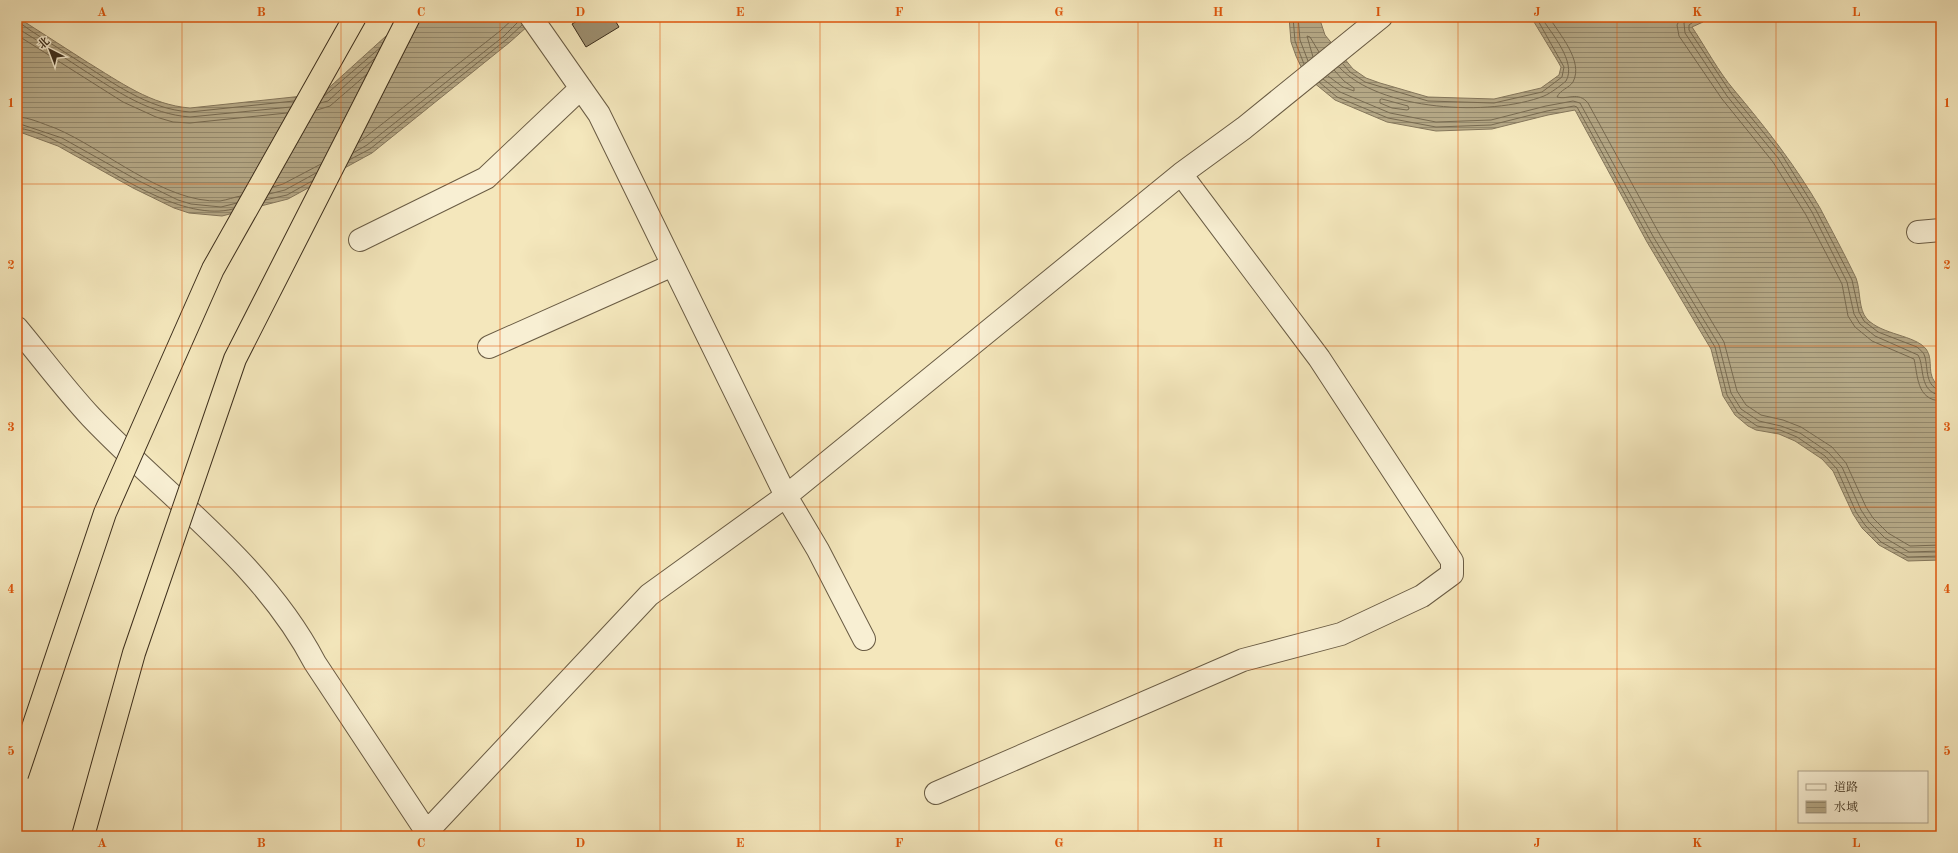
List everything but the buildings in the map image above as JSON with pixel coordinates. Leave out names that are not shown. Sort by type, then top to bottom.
[{"type":"main road","points":[[17,775],[105,513],[213,269],[355,17]]},
{"type":"main road","points":[[83,836],[134,653],[235,359],[409,17]]},
{"type":"street","points":[[531,17],[599,114],[786,496],[818,550],[864,639]]},
{"type":"street","points":[[17,328],[91,417],[205,527],[261,584],[301,635],[315,663],[425,834],[649,594],[786,496],[1181,174],[1244,128],[1378,20]]},
{"type":"street","points":[[360,240],[486,178],[575,80]]},
{"type":"street","points":[[936,793],[1243,660],[1341,634],[1422,596],[1452,574],[1452,561],[1319,358],[1181,174]]},
{"type":"street","points":[[1918,232],[1941,230]]},
{"type":"street","points":[[489,347],[673,265]]},
{"type":"water","points":[[17,17],[124,85],[162,102],[190,108],[322,94],[407,17],[538,17],[510,42],[372,153],[288,199],[222,216],[189,213],[174,208],[133,188],[58,146],[17,131]]},
{"type":"water","points":[[1289,17],[1319,17],[1325,35],[1353,69],[1366,78],[1428,97],[1494,99],[1541,88],[1559,75],[1561,67],[1531,17],[1700,17],[1703,22],[1692,27],[1712,59],[1728,83],[1780,147],[1820,208],[1856,278],[1864,315],[1873,324],[1921,344],[1929,354],[1931,374],[1936,383],[1941,387],[1941,560],[1908,561],[1879,545],[1862,528],[1853,514],[1833,471],[1822,459],[1795,441],[1779,434],[1756,430],[1748,426],[1735,415],[1723,396],[1711,349],[1647,242],[1575,110],[1492,129],[1436,131],[1387,122],[1335,100],[1313,82],[1303,71],[1296,56],[1291,42]]}]
